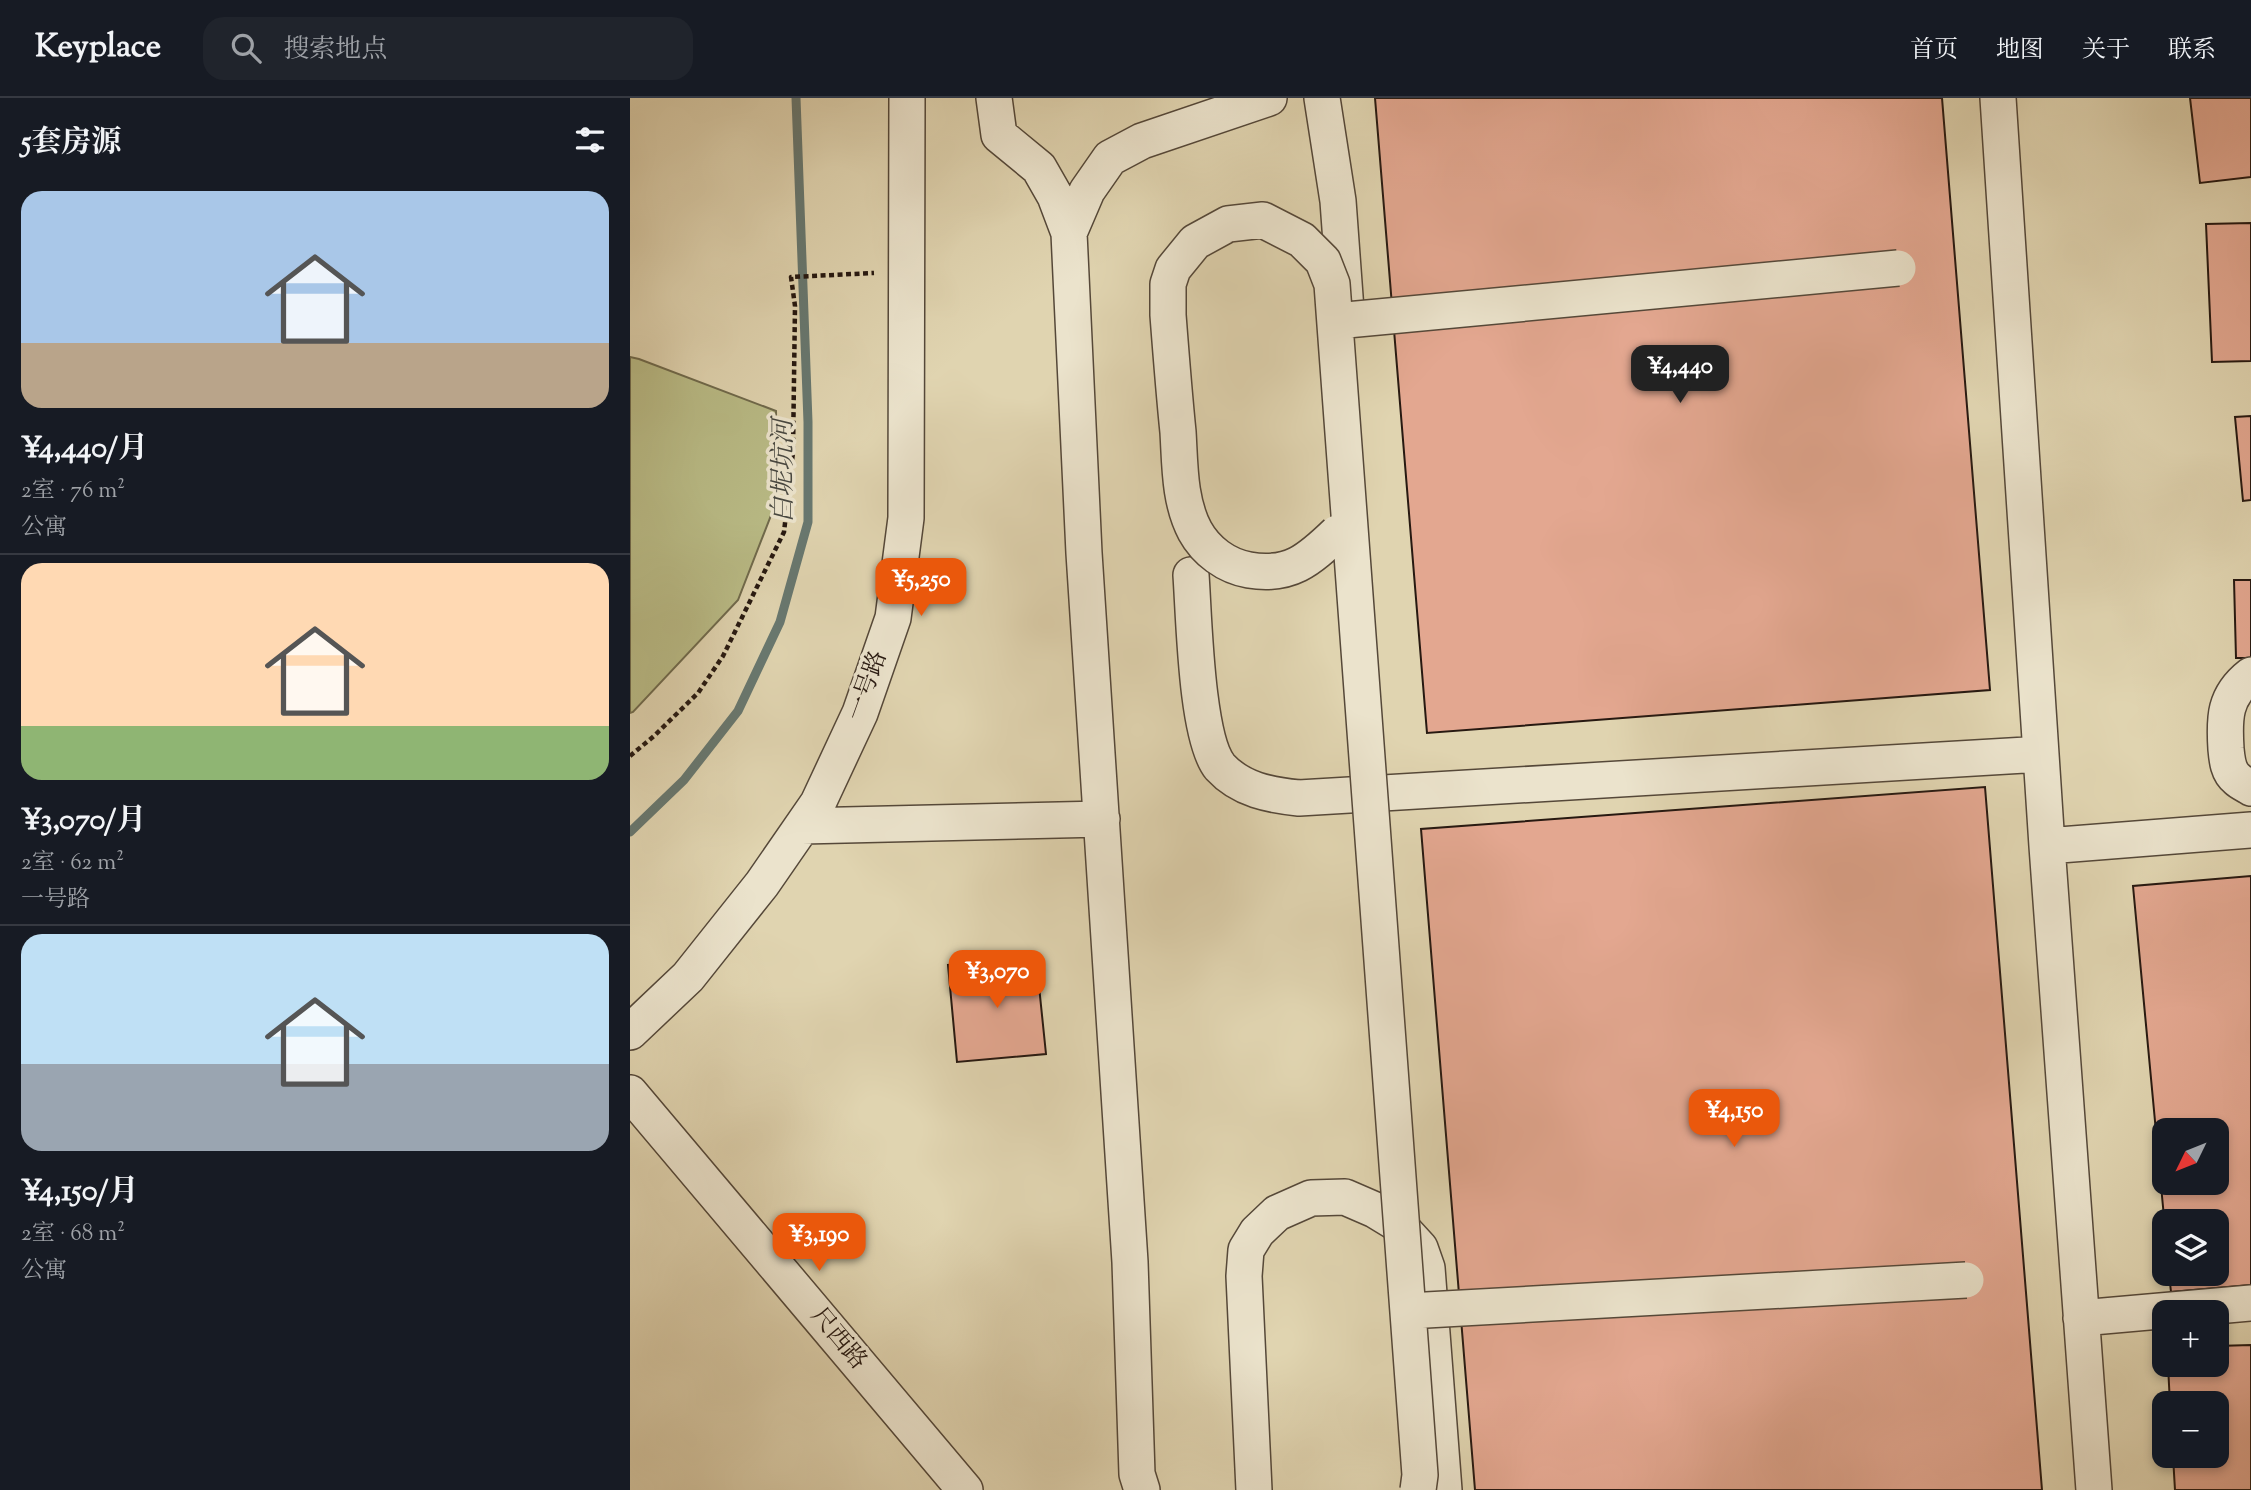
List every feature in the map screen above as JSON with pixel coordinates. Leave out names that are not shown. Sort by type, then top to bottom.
[{"type":"street","name":"一号路","points":[[630,1032],[688,977],[762,884],[817,803],[860,713],[893,618],[905,519],[907,98]]},
{"type":"street","points":[[994,98],[999,135],[1039,168],[1055,196],[1069,233],[1084,553],[1130,1262],[1137,1475],[1142,1490]]},
{"type":"street","points":[[1069,233],[1087,191],[1110,158],[1142,141],[1269,98]]},
{"type":"street","points":[[1322,98],[1338,201],[1359,494],[1355,513],[1337,533],[1303,563],[1269,573],[1236,568],[1206,546],[1195,530],[1184,499],[1168,315],[1168,284],[1173,269],[1195,242],[1228,224],[1263,220],[1302,240],[1323,261],[1332,284],[1336,321],[1350,544],[1420,1475],[1418,1490]]},
{"type":"street","points":[[1998,98],[2047,846],[2094,1490]]},
{"type":"street","points":[[1336,321],[1898,268]]},
{"type":"street","points":[[1191,575],[1204,726],[1219,765],[1241,784],[1272,795],[1313,797],[2041,754]]},
{"type":"street","points":[[2251,675],[2237,687],[2229,702],[2224,721],[2227,765],[2235,778],[2251,788]]},
{"type":"street","points":[[802,826],[1101,819]]},
{"type":"street","points":[[2047,846],[2251,830]]},
{"type":"street","name":"尺西路","points":[[630,1093],[965,1490]]},
{"type":"street","points":[[1254,1490],[1244,1276],[1246,1250],[1257,1232],[1278,1213],[1311,1198],[1345,1197],[1398,1224],[1420,1248],[1427,1268],[1444,1490]]},
{"type":"street","points":[[1408,1311],[1966,1280]]},
{"type":"street","points":[[2081,1318],[2251,1303]]},
{"type":"path","points":[[630,756],[698,693],[723,656],[784,532],[793,453],[796,306],[791,278],[906,270]]},
{"type":"green space","points":[[630,357],[776,411],[777,500],[738,600],[630,713]]},
{"type":"building","points":[[1375,98],[1942,98],[1990,690],[1427,733]]},
{"type":"building","points":[[2190,98],[2251,98],[2251,177],[2200,183]]},
{"type":"building","points":[[2251,223],[2251,361],[2212,362],[2206,224]]},
{"type":"building","points":[[2251,416],[2251,500],[2243,501],[2235,417]]},
{"type":"building","points":[[2234,580],[2251,580],[2251,658],[2236,658]]},
{"type":"building","points":[[1985,787],[2042,1490],[1475,1490],[1421,829]]},
{"type":"building","points":[[2251,876],[2251,1285],[2171,1292],[2170,1286],[2229,1286],[2229,1209],[2163,1209],[2162,1195],[2230,1195],[2230,1118],[2155,1118],[2133,886]]},
{"type":"building","points":[[1036,957],[1046,1054],[957,1062],[948,965]]},
{"type":"building","points":[[2251,1345],[2251,1490],[2175,1490],[2174,1468],[2229,1468],[2229,1391],[2169,1391],[2169,1377],[2229,1377],[2229,1346]]},
{"type":"waterway","name":"白坭坑河","points":[[630,832],[684,780],[738,711],[780,622],[808,522],[808,422],[796,98]]}]
